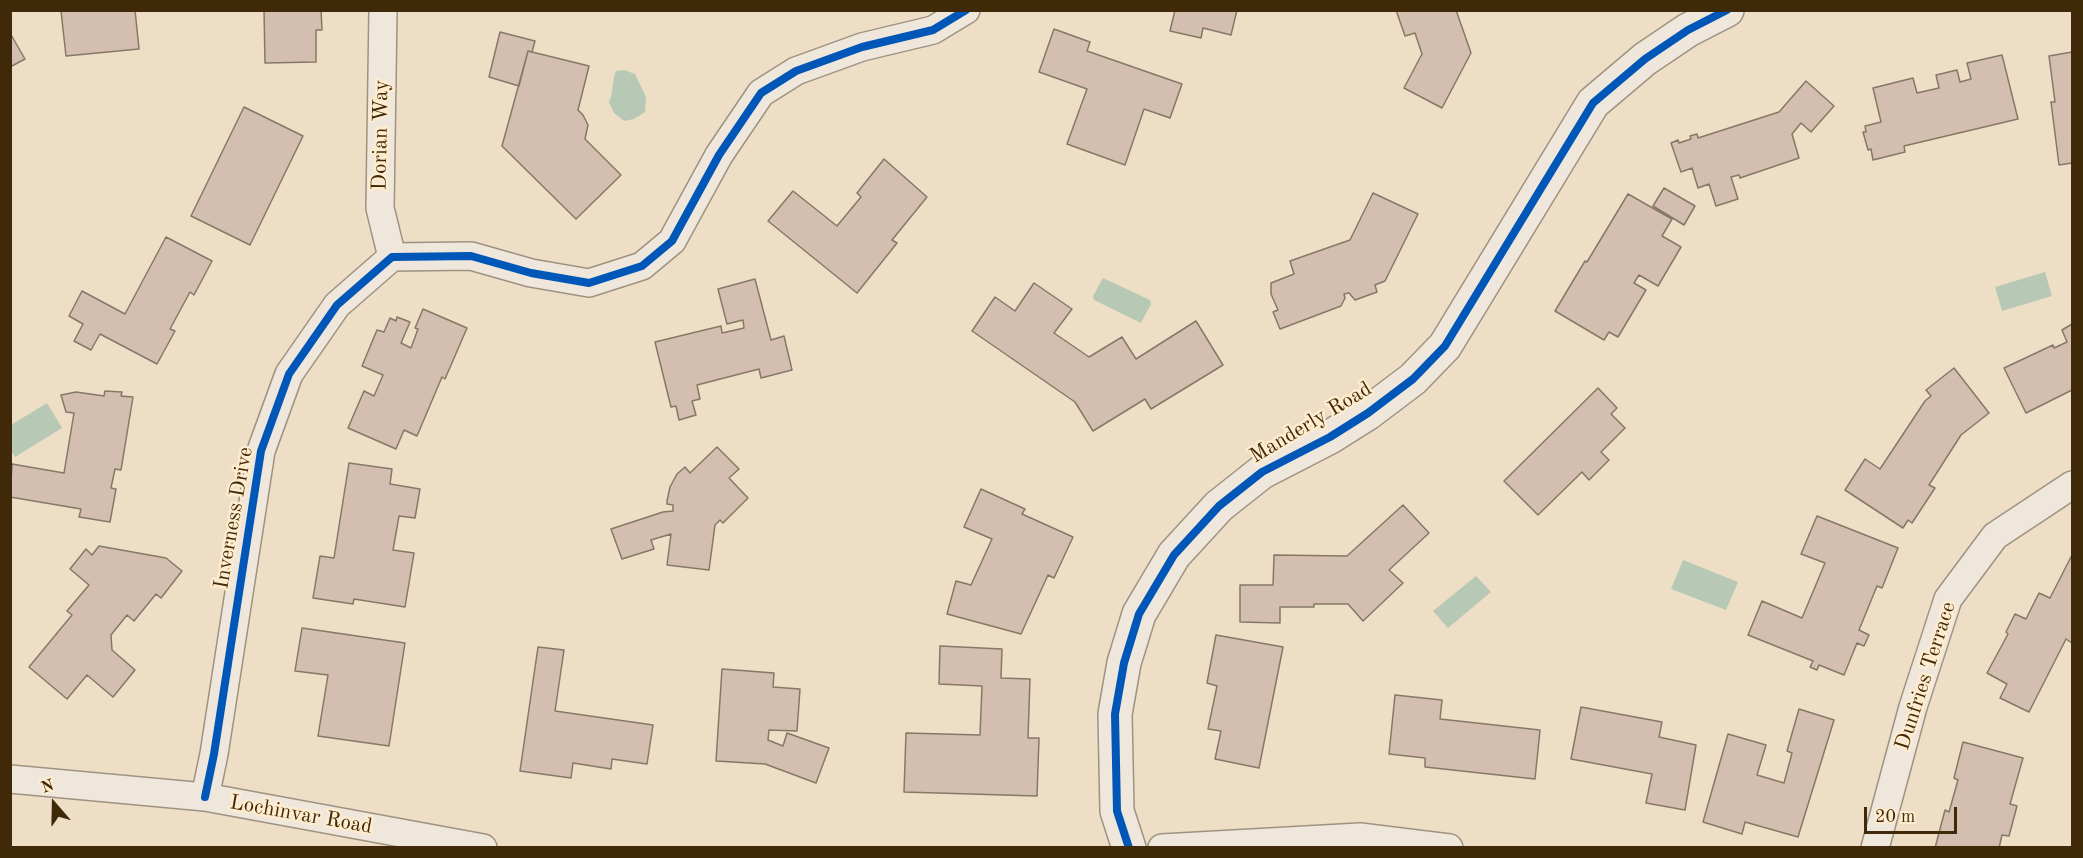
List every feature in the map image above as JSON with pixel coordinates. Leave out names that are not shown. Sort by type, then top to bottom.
[{"type":"street","name":"Dorian Way","points":[[383,10],[380,208],[393,257]]},
{"type":"street","points":[[393,257],[471,256],[531,273],[589,283],[642,266],[672,242],[719,155],[761,93],[796,71],[862,47],[933,30],[966,10]]},
{"type":"street","name":"Manderly Road","points":[[1129,848],[1117,812],[1115,714],[1124,663],[1139,614],[1174,555],[1218,506],[1262,472],[1330,437],[1368,413],[1413,379],[1444,346],[1593,103],[1645,59],[1688,30],[1727,10]]},
{"type":"street","name":"Inverness Drive","points":[[205,797],[214,754],[261,452],[289,374],[337,305],[393,257]]},
{"type":"street","name":"Dunfries Terrace","points":[[1875,848],[1913,707],[1948,599],[1995,536],[2073,485]]},
{"type":"street","name":"Lochinvar Road","points":[[10,779],[205,797],[483,848]]},
{"type":"street","points":[[1162,848],[1360,837],[1449,848]]},
{"type":"shaded area","points":[[624,70],[635,74],[646,97],[645,112],[634,119],[624,121],[614,113],[609,102],[616,71]]},
{"type":"shaded area","points":[[2045,272],[2052,296],[2002,311],[1995,287]]},
{"type":"shaded area","points":[[1103,278],[1150,300],[1151,304],[1141,323],[1094,300],[1093,296]]},
{"type":"shaded area","points":[[47,403],[62,428],[15,457],[11,450],[11,425]]},
{"type":"shaded area","points":[[1683,560],[1738,582],[1726,610],[1671,589]]},
{"type":"shaded area","points":[[1476,576],[1491,592],[1448,628],[1433,611]]},
{"type":"building","points":[[135,10],[139,49],[66,56],[61,11]]},
{"type":"building","points":[[264,10],[321,10],[322,30],[316,30],[316,62],[265,63]]},
{"type":"building","points":[[1175,10],[1237,10],[1231,35],[1203,28],[1201,38],[1170,31]]},
{"type":"building","points":[[1396,10],[1456,10],[1471,53],[1442,108],[1404,88],[1422,54],[1415,33],[1405,36]]},
{"type":"building","points":[[1054,29],[1090,42],[1087,51],[1182,84],[1170,118],[1144,109],[1125,165],[1067,144],[1087,89],[1039,72]]},
{"type":"building","points":[[500,32],[535,41],[532,52],[528,51],[519,86],[489,77]]},
{"type":"building","points":[[10,33],[25,59],[10,67]]},
{"type":"building","points":[[528,51],[589,66],[578,110],[588,125],[585,139],[621,175],[576,219],[502,146]]},
{"type":"building","points":[[2072,52],[2072,163],[2059,165],[2051,102],[2055,102],[2049,56]]},
{"type":"building","points":[[2002,55],[2018,119],[1904,146],[1905,152],[1873,160],[1871,149],[1868,150],[1863,132],[1866,132],[1865,126],[1881,122],[1873,88],[1913,78],[1917,93],[1939,88],[1936,75],[1957,70],[1960,82],[1971,79],[1967,63]]},
{"type":"building","points":[[1806,81],[1834,106],[1811,132],[1801,123],[1792,134],[1799,158],[1740,178],[1739,175],[1731,177],[1738,199],[1716,206],[1709,184],[1698,188],[1692,168],[1681,172],[1671,143],[1691,139],[1690,136],[1697,134],[1698,138],[1779,112]]},
{"type":"building","points":[[244,107],[303,136],[250,245],[191,216]]},
{"type":"building","points":[[884,159],[927,197],[892,240],[897,243],[857,293],[768,221],[793,191],[837,226],[861,197],[857,193]]},
{"type":"building","points":[[1664,188],[1695,206],[1684,225],[1653,206]]},
{"type":"building","points":[[1373,193],[1418,214],[1385,281],[1375,285],[1377,292],[1355,300],[1349,293],[1344,294],[1345,298],[1341,306],[1280,329],[1273,312],[1278,310],[1271,294],[1271,283],[1294,274],[1290,261],[1350,240]]},
{"type":"building","points":[[1628,194],[1672,219],[1662,236],[1681,247],[1658,286],[1639,275],[1634,283],[1646,290],[1618,337],[1609,332],[1604,340],[1555,311]]},
{"type":"building","points":[[166,237],[212,261],[194,295],[190,292],[170,329],[175,331],[157,364],[100,334],[91,350],[74,341],[83,324],[69,316],[82,291],[125,314]]},
{"type":"building","points":[[755,279],[771,340],[784,336],[792,370],[761,378],[759,369],[697,385],[700,399],[692,401],[696,415],[679,420],[676,406],[671,407],[655,342],[721,326],[722,333],[744,328],[743,320],[727,324],[718,289]]},
{"type":"building","points":[[1034,283],[1072,309],[1054,333],[1089,357],[1122,337],[1136,359],[1196,321],[1223,365],[1151,409],[1145,399],[1093,431],[1075,402],[972,331],[995,297],[1015,311]]},
{"type":"building","points":[[423,309],[467,328],[445,379],[442,377],[417,436],[404,430],[396,449],[348,428],[364,391],[374,396],[383,375],[362,366],[377,330],[384,332],[390,318],[396,321],[397,317],[410,322],[401,343],[411,348],[418,329],[415,328]]},
{"type":"building","points":[[2072,324],[2072,390],[2026,413],[2004,368],[2053,345],[2054,348],[2067,342],[2062,330]]},
{"type":"building","points":[[1954,368],[1989,413],[1961,435],[1929,485],[1935,488],[1912,523],[1908,520],[1903,528],[1845,490],[1865,459],[1880,469],[1925,401],[1931,396],[1926,390]]},
{"type":"building","points":[[1598,388],[1617,408],[1611,414],[1625,428],[1601,452],[1609,460],[1589,480],[1582,472],[1538,515],[1504,481]]},
{"type":"building","points":[[105,391],[122,392],[121,396],[133,397],[121,470],[115,469],[111,488],[116,489],[110,522],[79,517],[81,509],[10,497],[12,464],[64,473],[74,413],[66,412],[61,395],[76,392],[104,396]]},
{"type":"building","points":[[717,447],[739,469],[729,478],[748,498],[723,523],[720,520],[715,525],[709,570],[667,565],[671,534],[651,540],[654,549],[622,559],[611,529],[663,512],[673,511],[673,505],[667,504],[667,501],[670,487],[677,474],[685,467],[690,473]]},
{"type":"building","points":[[349,463],[392,469],[390,484],[420,489],[415,518],[399,516],[393,550],[414,553],[405,607],[354,599],[353,604],[313,598],[320,556],[334,558]]},
{"type":"building","points":[[981,489],[1025,509],[1022,514],[1073,537],[1054,578],[1048,575],[1021,634],[947,614],[956,581],[971,585],[992,539],[964,527]]},
{"type":"building","points":[[1403,505],[1429,533],[1389,570],[1403,583],[1363,621],[1348,604],[1314,604],[1314,607],[1280,607],[1280,623],[1240,622],[1240,585],[1273,585],[1274,555],[1347,556]]},
{"type":"building","points":[[1817,516],[1898,548],[1882,588],[1877,586],[1859,630],[1869,635],[1864,646],[1857,643],[1844,675],[1819,665],[1817,670],[1810,667],[1813,661],[1748,635],[1762,601],[1802,618],[1825,563],[1801,554]]},
{"type":"building","points":[[99,546],[166,558],[182,571],[161,598],[156,594],[134,621],[127,615],[111,635],[112,650],[135,670],[113,697],[87,675],[67,699],[29,667],[72,615],[67,611],[89,585],[70,569],[86,549],[92,555]]},
{"type":"building","points":[[2072,555],[2072,643],[2066,639],[2029,712],[2000,698],[2007,684],[1987,673],[2008,634],[2006,632],[2015,614],[2026,619],[2039,593],[2050,598]]},
{"type":"building","points":[[302,628],[405,643],[389,746],[318,736],[328,675],[295,671]]},
{"type":"building","points":[[1216,635],[1283,647],[1259,768],[1215,759],[1221,731],[1208,729],[1217,686],[1207,683]]},
{"type":"building","points":[[940,646],[1002,649],[1001,678],[1030,679],[1028,738],[1039,738],[1037,796],[904,792],[906,733],[980,735],[982,686],[939,684]]},
{"type":"building","points":[[538,647],[564,650],[555,711],[653,725],[647,764],[612,759],[611,769],[573,763],[571,778],[520,771]]},
{"type":"building","points":[[722,669],[774,673],[773,687],[800,689],[797,731],[769,730],[768,740],[783,746],[787,733],[829,748],[816,783],[765,764],[716,761]]},
{"type":"building","points":[[1395,695],[1442,700],[1440,719],[1540,730],[1535,779],[1425,767],[1425,758],[1389,754]]},
{"type":"building","points":[[1581,707],[1662,722],[1659,737],[1696,745],[1685,810],[1646,803],[1652,774],[1571,759]]},
{"type":"building","points":[[1799,709],[1834,720],[1798,837],[1745,822],[1742,834],[1703,822],[1728,734],[1766,745],[1757,775],[1784,783],[1792,753],[1787,751]]},
{"type":"building","points":[[1963,742],[2023,758],[2010,804],[2017,806],[2009,836],[2002,835],[1999,848],[1935,848],[1945,810],[1949,812],[1958,780],[1954,778]]},
{"type":"cycle path","points":[[205,797],[214,754],[261,451],[289,374],[337,305],[392,257],[471,256],[531,273],[589,283],[642,266],[672,241],[719,155],[761,93],[796,71],[862,47],[933,30],[966,10]]},
{"type":"cycle path","points":[[1129,848],[1117,811],[1115,714],[1124,663],[1139,614],[1174,555],[1219,506],[1262,472],[1330,437],[1368,413],[1413,379],[1445,346],[1593,103],[1645,59],[1688,30],[1727,10]]}]
